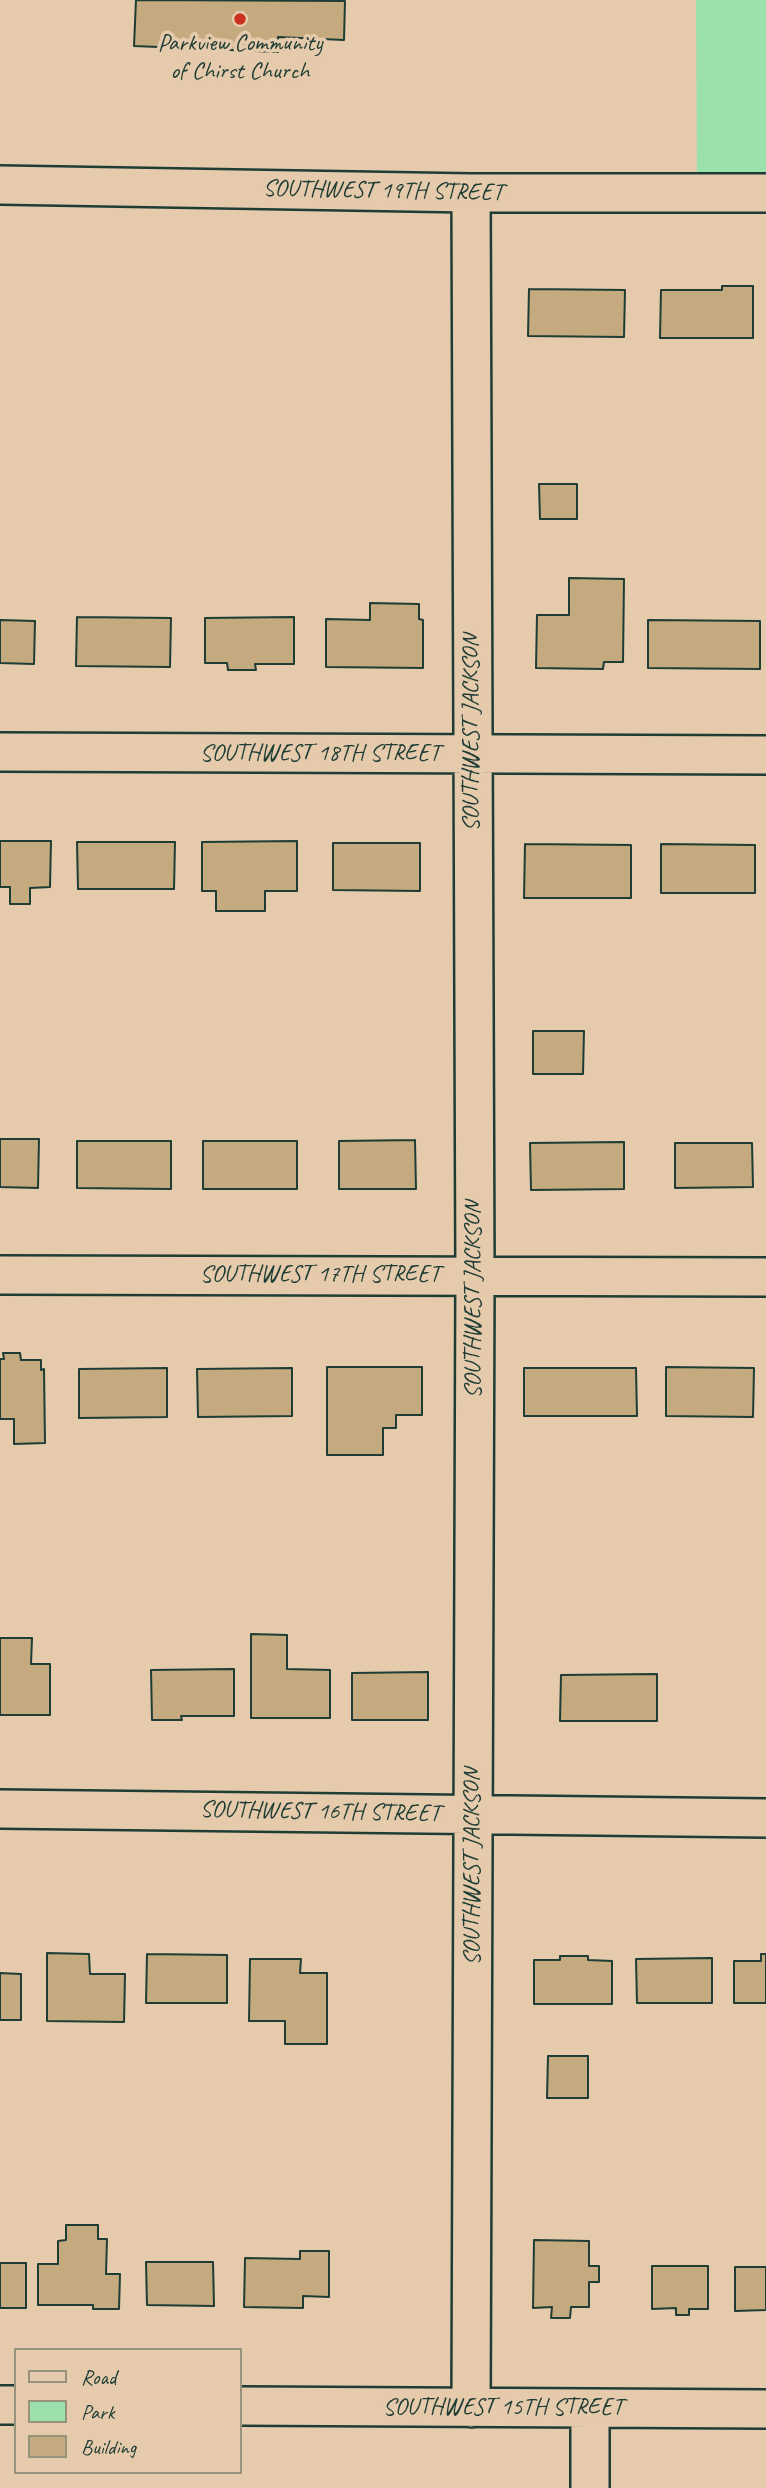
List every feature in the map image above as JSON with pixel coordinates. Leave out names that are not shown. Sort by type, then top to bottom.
[{"type":"street","name":"SOUTHWEST 19TH STREET","points":[[0,185],[471,193],[766,193]]},
{"type":"street","name":"SOUTHWEST JACKSON","points":[[471,193],[475,1275],[471,2407]]},
{"type":"street","name":"SOUTHWEST 18TH STREET","points":[[0,752],[766,755]]},
{"type":"street","name":"SOUTHWEST 17TH STREET","points":[[0,1275],[766,1278]]},
{"type":"street","name":"SOUTHWEST 16TH STREET","points":[[0,1809],[766,1818]]},
{"type":"street","name":"SOUTHWEST 15TH STREET","points":[[242,2406],[766,2409]]},
{"type":"street","points":[[590,2409],[590,2488]]},
{"type":"green space","points":[[696,0],[766,0],[766,193],[697,193]]},
{"type":"building","name":"Parkview Community of Chirst Church","points":[[136,0],[345,1],[344,40],[278,37],[278,52],[134,46]]},
{"type":"building","points":[[722,286],[753,286],[753,338],[660,338],[661,290],[722,290]]},
{"type":"building","points":[[529,289],[625,290],[624,337],[528,336]]},
{"type":"building","points":[[539,484],[577,484],[577,519],[540,519]]},
{"type":"building","points":[[569,578],[624,579],[623,662],[604,662],[603,669],[536,668],[537,615],[569,615]]},
{"type":"building","points":[[370,603],[419,604],[419,619],[423,620],[423,668],[326,667],[326,619],[370,620]]},
{"type":"building","points":[[77,617],[171,618],[170,667],[76,666]]},
{"type":"building","points":[[294,617],[294,664],[255,664],[256,670],[228,670],[227,663],[205,663],[205,618]]},
{"type":"building","points":[[0,620],[35,621],[34,664],[0,663]]},
{"type":"building","points":[[648,620],[760,621],[760,669],[648,668]]},
{"type":"building","points":[[0,841],[51,841],[50,887],[30,888],[30,904],[10,904],[10,887],[0,887]]},
{"type":"building","points":[[297,841],[297,891],[265,891],[265,911],[216,911],[216,891],[202,891],[202,842]]},
{"type":"building","points":[[77,842],[175,842],[174,889],[78,889]]},
{"type":"building","points":[[333,843],[420,843],[420,891],[333,890]]},
{"type":"building","points":[[525,844],[631,845],[631,898],[524,898]]},
{"type":"building","points":[[661,844],[755,845],[755,893],[661,893]]},
{"type":"building","points":[[533,1031],[584,1031],[583,1074],[533,1074]]},
{"type":"building","points":[[0,1139],[39,1139],[38,1188],[0,1187]]},
{"type":"building","points":[[415,1140],[416,1189],[339,1189],[339,1141]]},
{"type":"building","points":[[77,1141],[171,1141],[171,1189],[77,1188]]},
{"type":"building","points":[[203,1141],[297,1141],[297,1189],[203,1189]]},
{"type":"building","points":[[624,1142],[624,1189],[531,1190],[530,1143]]},
{"type":"building","points":[[675,1143],[752,1143],[753,1187],[675,1188]]},
{"type":"building","points":[[3,1353],[20,1353],[21,1360],[41,1360],[41,1370],[44,1369],[45,1443],[14,1444],[14,1419],[0,1419],[0,1359],[4,1359]]},
{"type":"building","points":[[327,1367],[422,1367],[422,1415],[396,1415],[396,1428],[383,1428],[383,1455],[327,1455]]},
{"type":"building","points":[[666,1367],[754,1368],[753,1417],[666,1416]]},
{"type":"building","points":[[167,1368],[167,1417],[79,1418],[79,1369]]},
{"type":"building","points":[[292,1368],[292,1416],[198,1417],[197,1369]]},
{"type":"building","points":[[524,1368],[636,1368],[637,1416],[524,1416]]},
{"type":"building","points":[[251,1634],[287,1635],[287,1669],[330,1670],[330,1718],[251,1718]]},
{"type":"building","points":[[0,1638],[32,1638],[31,1664],[50,1664],[50,1715],[0,1715]]},
{"type":"building","points":[[234,1669],[234,1716],[181,1716],[182,1720],[152,1720],[151,1670]]},
{"type":"building","points":[[428,1672],[428,1720],[352,1720],[352,1673]]},
{"type":"building","points":[[657,1674],[657,1721],[560,1721],[561,1675]]},
{"type":"building","points":[[47,1953],[89,1954],[90,1974],[125,1974],[124,2022],[47,2021]]},
{"type":"building","points":[[147,1954],[227,1955],[227,2003],[146,2003]]},
{"type":"building","points":[[761,1954],[766,1954],[766,2003],[734,2003],[734,1961],[761,1961]]},
{"type":"building","points":[[560,1956],[588,1956],[588,1960],[612,1961],[612,2004],[534,2004],[534,1960],[560,1960]]},
{"type":"building","points":[[712,1958],[712,2003],[637,2003],[636,1959]]},
{"type":"building","points":[[250,1959],[301,1959],[300,1973],[327,1973],[327,2044],[285,2044],[285,2021],[249,2021]]},
{"type":"building","points":[[0,1973],[21,1974],[21,2020],[0,2020]]},
{"type":"building","points":[[548,2056],[588,2056],[588,2098],[547,2098]]},
{"type":"building","points":[[66,2225],[98,2225],[98,2239],[107,2239],[106,2274],[120,2274],[119,2309],[93,2309],[93,2305],[38,2305],[38,2264],[58,2264],[58,2241],[66,2240]]},
{"type":"building","points":[[534,2240],[589,2241],[589,2266],[599,2266],[599,2282],[589,2282],[589,2307],[571,2307],[570,2318],[551,2318],[552,2307],[533,2308]]},
{"type":"building","points":[[300,2251],[329,2251],[329,2297],[303,2296],[303,2308],[244,2307],[245,2258],[300,2259]]},
{"type":"building","points":[[146,2262],[213,2262],[214,2306],[147,2305]]},
{"type":"building","points":[[0,2263],[26,2263],[26,2308],[0,2308]]},
{"type":"building","points":[[652,2266],[708,2266],[708,2309],[689,2309],[689,2315],[676,2315],[676,2308],[652,2309]]},
{"type":"building","points":[[735,2267],[766,2267],[766,2310],[735,2311]]},
{"type":"place","name":"Parkview Community of Chirst Church","points":[[240,19]]}]
